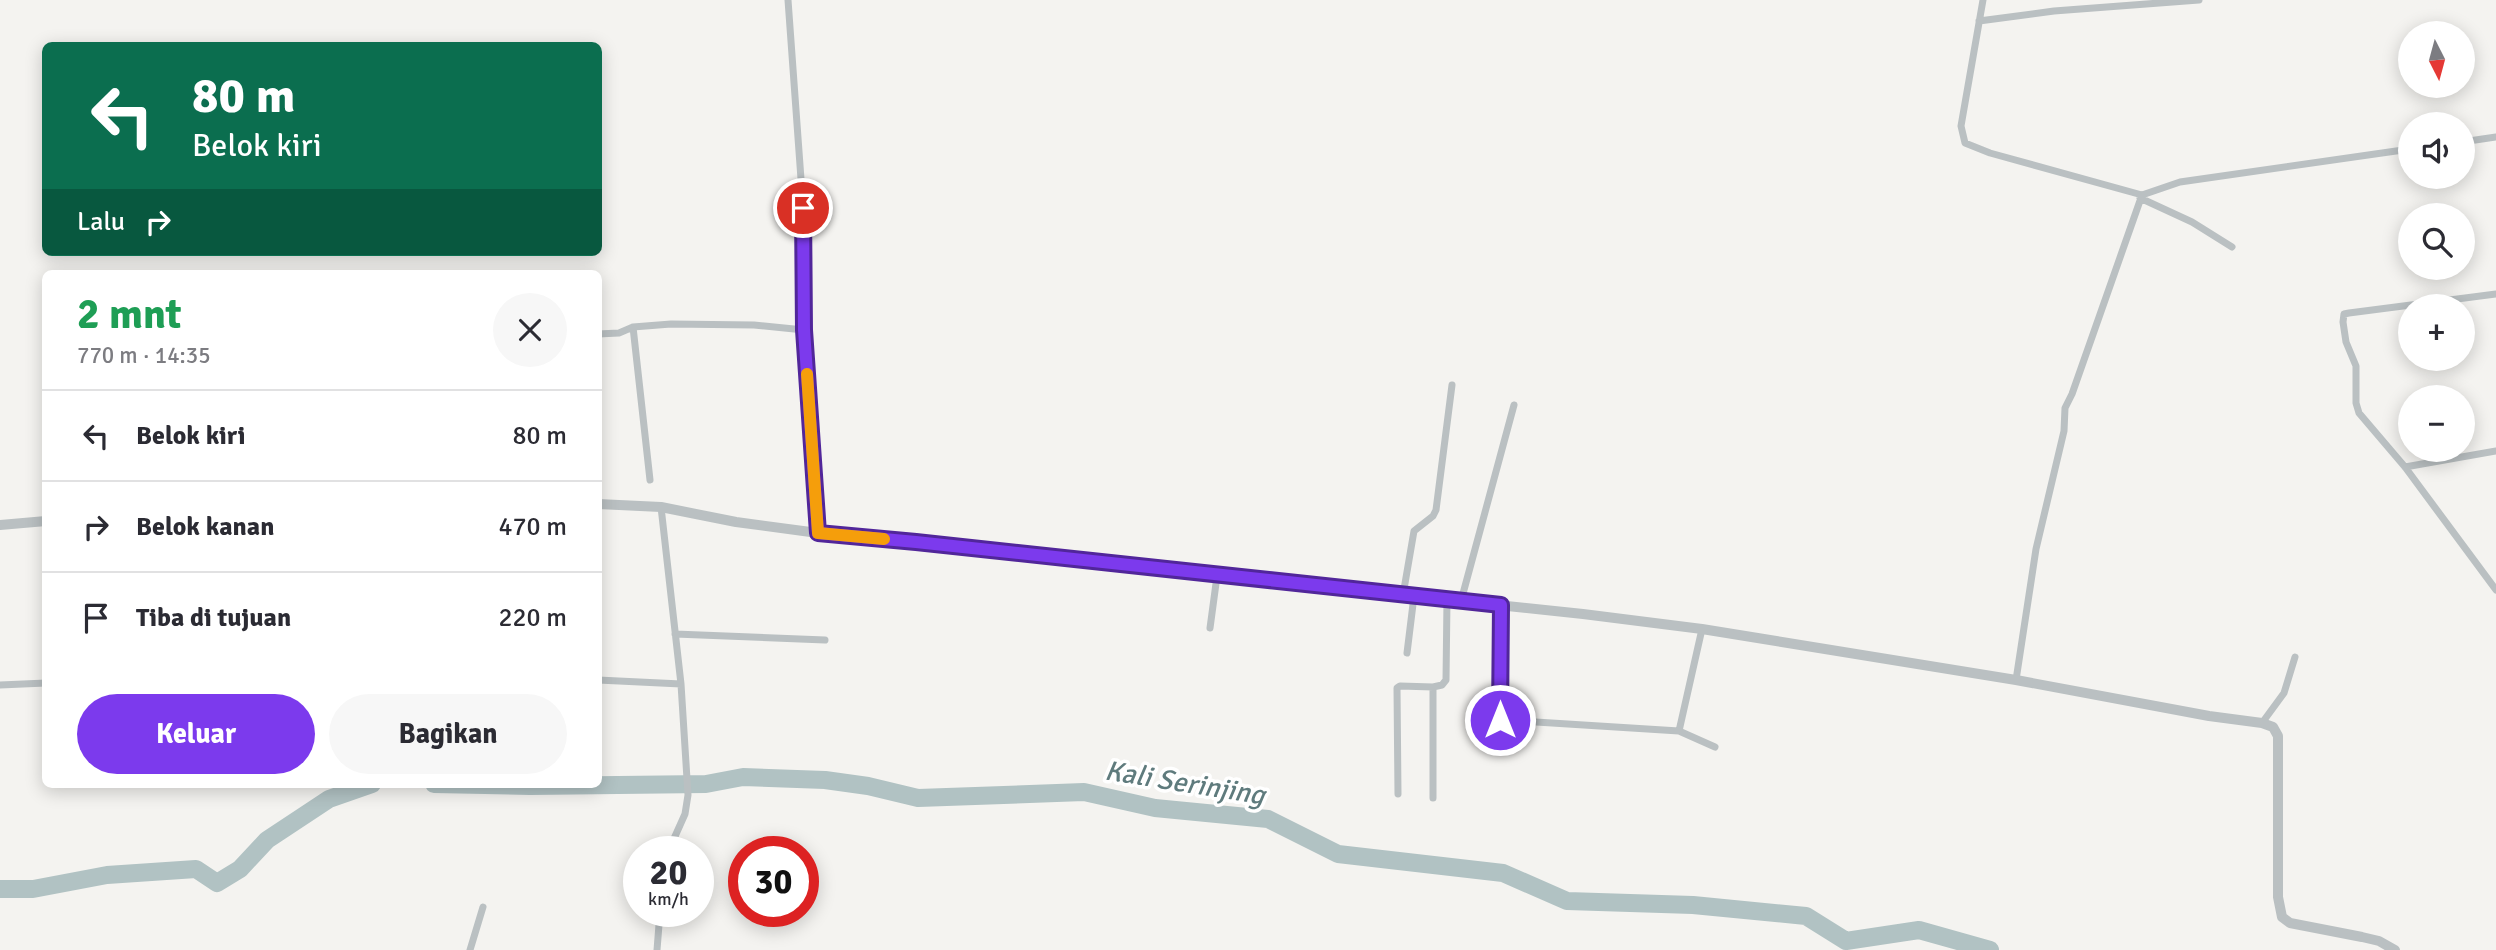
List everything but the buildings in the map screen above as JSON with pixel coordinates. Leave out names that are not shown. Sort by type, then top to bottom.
[{"type":"street","points":[[788,0],[805,234],[804,330],[818,533]]},
{"type":"street","points":[[1983,0],[1961,126],[1965,143],[1990,153],[2141,196],[2192,222],[2232,247]]},
{"type":"street","points":[[1979,21],[2054,11],[2199,0]]},
{"type":"street","points":[[2475,140],[2496,137]]},
{"type":"street","points":[[2141,196],[2180,182],[2398,151]]},
{"type":"street","points":[[2016,680],[2036,549],[2064,431],[2065,408],[2105,303],[2141,196]]},
{"type":"street","points":[[2496,294],[2344,315],[2346,342],[2356,366],[2356,402],[2359,413],[2405,467],[2496,590]]},
{"type":"street","points":[[602,334],[619,333],[633,327],[671,324],[804,330]]},
{"type":"street","points":[[633,327],[650,481]]},
{"type":"street","points":[[1407,653],[1408,596],[1414,531],[1433,516],[1436,510],[1452,385]]},
{"type":"street","points":[[1461,601],[1514,405]]},
{"type":"street","points":[[2405,467],[2496,451]]},
{"type":"street","points":[[602,504],[661,507],[736,522],[818,533],[1501,605],[1702,629],[2262,723],[2273,727],[2278,736],[2278,897],[2282,917],[2290,923],[2379,942],[2395,950]]},
{"type":"street","points":[[661,507],[681,684],[688,779],[685,814],[675,836]]},
{"type":"street","points":[[0,525],[42,522]]},
{"type":"street","points":[[1210,628],[1217,576]]},
{"type":"street","points":[[1398,794],[1398,688],[1433,687],[1442,685],[1446,680],[1447,600]]},
{"type":"street","points":[[1500,720],[1501,605]]},
{"type":"street","points":[[1679,731],[1702,629]]},
{"type":"street","points":[[676,634],[825,640]]},
{"type":"street","points":[[2262,723],[2284,693],[2295,657]]},
{"type":"street","points":[[602,680],[681,684]]},
{"type":"street","points":[[0,685],[42,683]]},
{"type":"street","points":[[1433,687],[1433,798]]},
{"type":"street","points":[[1489,719],[1679,731],[1715,747]]},
{"type":"street","points":[[470,950],[483,908]]},
{"type":"street","points":[[657,950],[659,927]]},
{"type":"waterway","name":"Kali Serinjing","points":[[602,785],[706,784],[743,777],[825,780],[868,786],[918,798],[1084,792],[1155,808],[1268,819],[1338,854],[1503,873],[1567,901],[1693,905],[1806,916],[1846,941],[1919,930],[1990,950]]},
{"type":"waterway","name":"Kali Serinjing","points":[[0,889],[33,889],[107,875],[196,869],[217,883],[240,869],[267,840],[329,799],[361,788]]},
{"type":"slow traffic","points":[[807,374],[818,533],[884,539]]},
{"type":"route","points":[[803,208],[804,330],[818,533],[1501,605],[1500,720]]}]
